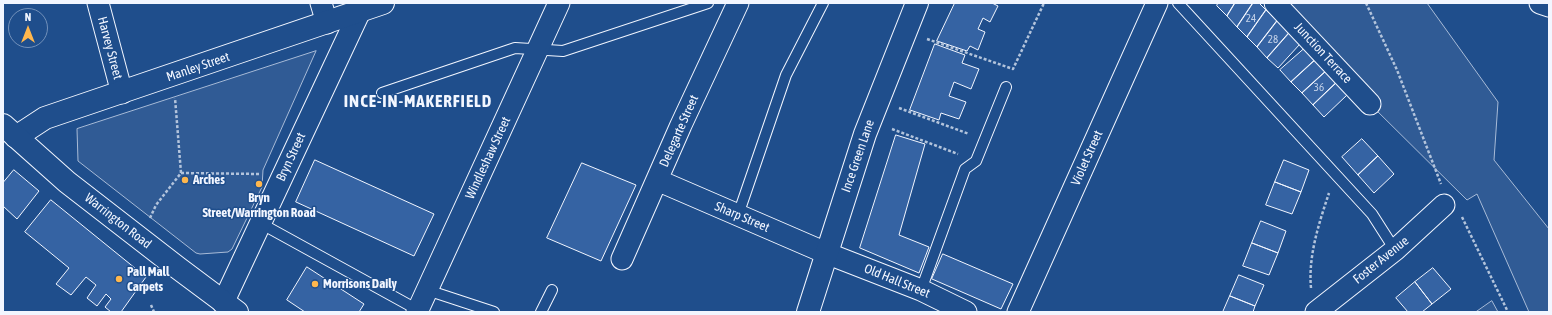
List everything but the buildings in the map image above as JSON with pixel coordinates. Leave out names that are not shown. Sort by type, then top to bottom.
[{"type":"street","name":"Harvey Street","points":[[98,3],[122,93]]},
{"type":"street","points":[[321,3],[327,23]]},
{"type":"street","name":"Manley Street","points":[[10,131],[174,76],[383,3]]},
{"type":"street","name":"Windleshaw Street","points":[[417,311],[559,3]]},
{"type":"street","name":"Delegarte Street","points":[[622,259],[738,3]]},
{"type":"street","name":"Ince Green Lane","points":[[808,312],[865,134],[917,3]]},
{"type":"street","name":"Violet Street","points":[[1018,312],[1157,3]]},
{"type":"street","name":"Junction Terrace","points":[[1275,3],[1370,104]]},
{"type":"street","name":"Bryn Street","points":[[230,307],[260,223],[360,11]]},
{"type":"street","name":"Warrington Road","points":[[10,131],[67,182],[230,307]]},
{"type":"street","name":"Sharp Street","points":[[657,180],[826,253]]},
{"type":"street","name":"Foster Avenue","points":[[1316,312],[1395,250],[1444,205]]},
{"type":"street","name":"Old Hall Street","points":[[826,253],[921,290],[966,312]]},
{"type":"lane","points":[[382,93],[515,48],[563,51],[708,3]]},
{"type":"lane","points":[[738,215],[786,75],[823,3]]},
{"type":"lane","points":[[1178,3],[1372,214],[1395,250]]},
{"type":"lane","points":[[921,290],[965,169],[976,161],[1006,87]]},
{"type":"lane","points":[[260,223],[417,311]]},
{"type":"lane","points":[[427,290],[494,312]]},
{"type":"lane","points":[[541,312],[552,290]]},
{"type":"path","points":[[933,41],[1013,69],[1044,3]]},
{"type":"path","points":[[1366,3],[1397,70],[1442,186],[1444,205],[1459,211],[1508,312]]},
{"type":"path","points":[[148,220],[156,205],[181,173],[174,76]]},
{"type":"path","points":[[907,110],[985,139]]},
{"type":"path","points":[[899,131],[955,152],[972,163]]},
{"type":"path","points":[[181,173],[283,174]]},
{"type":"path","points":[[1312,289],[1314,245],[1321,217],[1336,174]]},
{"type":"path","points":[[151,305],[154,312]]},
{"type":"shaded area","points":[[1275,3],[1427,3],[1498,102],[1494,160],[1549,229],[1549,312],[1529,312],[1477,194],[1467,200],[1370,104]]},
{"type":"shaded area","points":[[316,51],[263,170],[262,187],[232,249],[228,252],[196,253],[78,161],[77,129]]},
{"type":"shaded area","points":[[1492,301],[1498,312],[1476,312]]},
{"type":"place","name":"Arches","points":[[185,180]]},
{"type":"place","name":"Bryn Street/Warrington Road","points":[[259,184]]},
{"type":"place","name":"Pall Mall Carpets","points":[[119,279]]},
{"type":"place","name":"Morrisons Daily","points":[[315,284]]},
{"type":"district","name":"INCE-IN-MAKERFIELD","points":[[418,102]]}]
